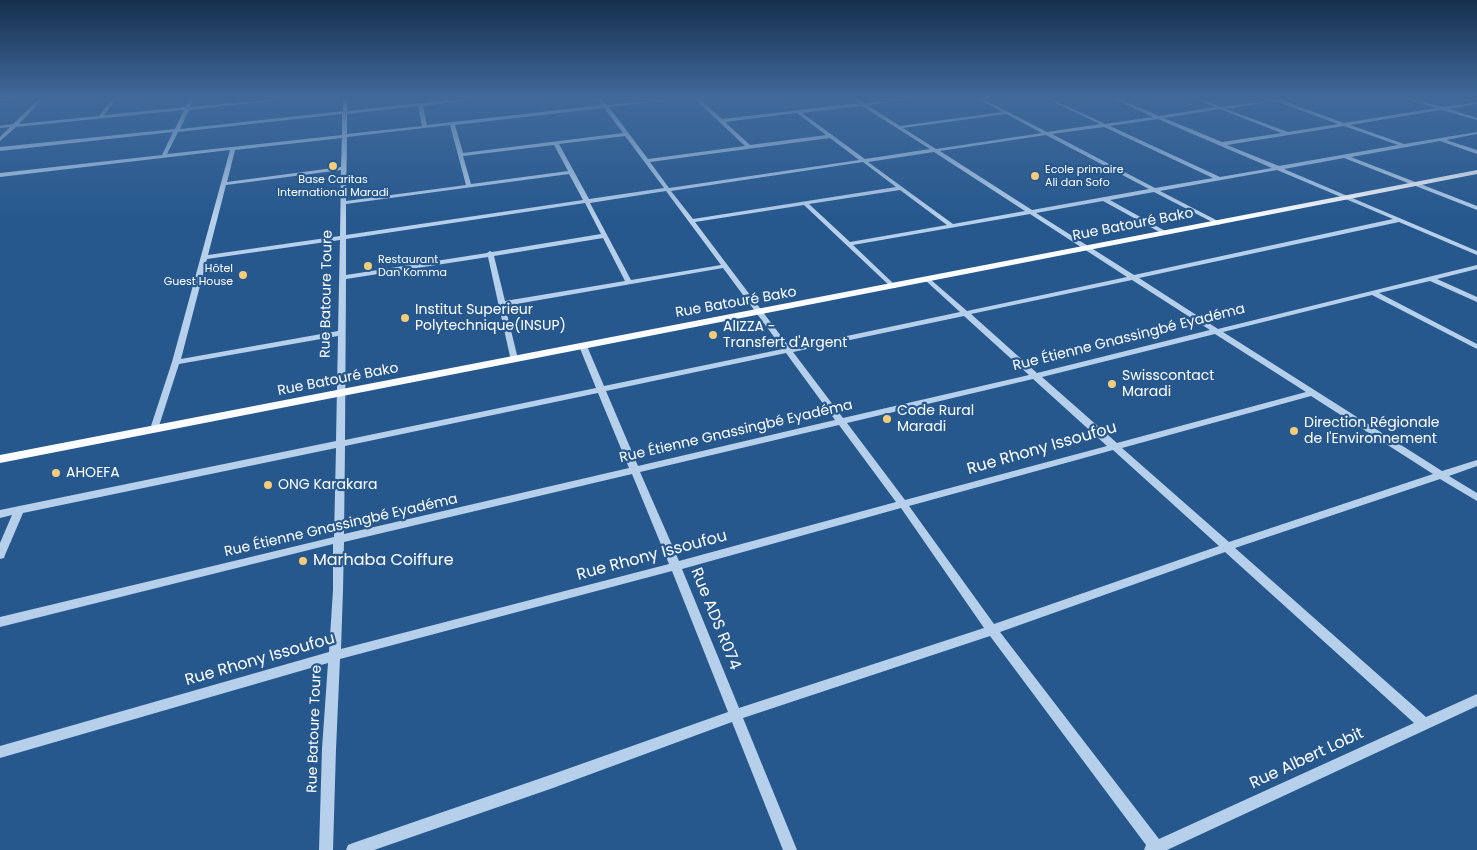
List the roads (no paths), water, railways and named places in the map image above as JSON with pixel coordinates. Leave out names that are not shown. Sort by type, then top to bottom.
[{"type":"main road","name":"Rue Batouré Bako","points":[[0,459],[761,313],[1477,172]]},
{"type":"street","points":[[0,149],[96,139]]},
{"type":"street","points":[[164,156],[173,139]]},
{"type":"street","points":[[0,175],[320,139]]},
{"type":"street","name":"Rue Batoure Toure","points":[[326,850],[339,539],[345,139]]},
{"type":"street","points":[[456,139],[469,186]]},
{"type":"street","points":[[460,155],[590,139]]},
{"type":"street","points":[[630,139],[841,421],[992,630],[1155,849]]},
{"type":"street","points":[[740,139],[749,147]]},
{"type":"street","points":[[647,161],[811,139]]},
{"type":"street","points":[[835,139],[951,225]]},
{"type":"street","points":[[918,139],[1477,498]]},
{"type":"street","points":[[203,258],[1015,139]]},
{"type":"street","points":[[1056,139],[1218,222]]},
{"type":"street","points":[[1134,139],[1218,178]]},
{"type":"street","points":[[1209,139],[1477,253]]},
{"type":"street","points":[[1221,144],[1253,139]]},
{"type":"street","points":[[1384,139],[1402,145]]},
{"type":"street","points":[[848,244],[1440,139],[1477,152]]},
{"type":"street","points":[[556,143],[603,236],[629,282]]},
{"type":"street","points":[[154,429],[176,362],[233,148]]},
{"type":"street","points":[[1343,156],[1477,208]]},
{"type":"street","points":[[223,184],[344,168]]},
{"type":"street","points":[[344,203],[570,172]]},
{"type":"street","points":[[691,221],[900,188]]},
{"type":"street","points":[[1103,198],[1165,233]]},
{"type":"street","points":[[806,204],[894,287]]},
{"type":"street","points":[[0,514],[601,390],[1399,220]]},
{"type":"street","points":[[342,278],[603,236]]},
{"type":"street","points":[[490,253],[514,359]]},
{"type":"street","points":[[502,304],[726,266]]},
{"type":"street","name":"Rue Étienne Gnassingbé Eyadéma","points":[[0,622],[339,539],[1035,376],[1477,267]]},
{"type":"street","points":[[1432,279],[1477,300]]},
{"type":"street","points":[[928,280],[1425,724]]},
{"type":"street","points":[[1373,294],[1477,347]]},
{"type":"street","points":[[176,362],[342,333]]},
{"type":"street","name":"Rue ADS R074","points":[[583,346],[675,565],[790,850]]},
{"type":"street","name":"Rue Rhony Issoufou","points":[[0,752],[334,656],[584,591],[1312,393]]},
{"type":"street","points":[[353,850],[562,778],[736,715],[992,630],[1226,547],[1477,463]]},
{"type":"street","points":[[0,555],[20,509]]},
{"type":"street","name":"Rue Albert Lobit","points":[[1155,849],[1477,700]]},
{"type":"place","name":"Base Caritas International Maradi","points":[[333,166]]},
{"type":"place","name":"Ecole primaire Ali dan Sofo","points":[[1035,176]]},
{"type":"place","name":"Restaurant Dan Komma","points":[[368,266]]},
{"type":"place","name":"Hôtel Guest House","points":[[243,275]]},
{"type":"place","name":"Institut Superieur Polytechnique(INSUP)","points":[[405,318]]},
{"type":"place","name":"AlIZZA - Transfert d'Argent","points":[[713,335]]},
{"type":"place","name":"Swisscontact Maradi","points":[[1112,384]]},
{"type":"place","name":"Code Rural Maradi","points":[[887,419]]},
{"type":"place","name":"Direction Régionale de l'Environnement","points":[[1294,431]]},
{"type":"place","name":"AHOEFA","points":[[56,473]]},
{"type":"place","name":"ONG Karakara","points":[[268,485]]},
{"type":"place","name":"Marhaba Coiffure","points":[[303,561]]}]
